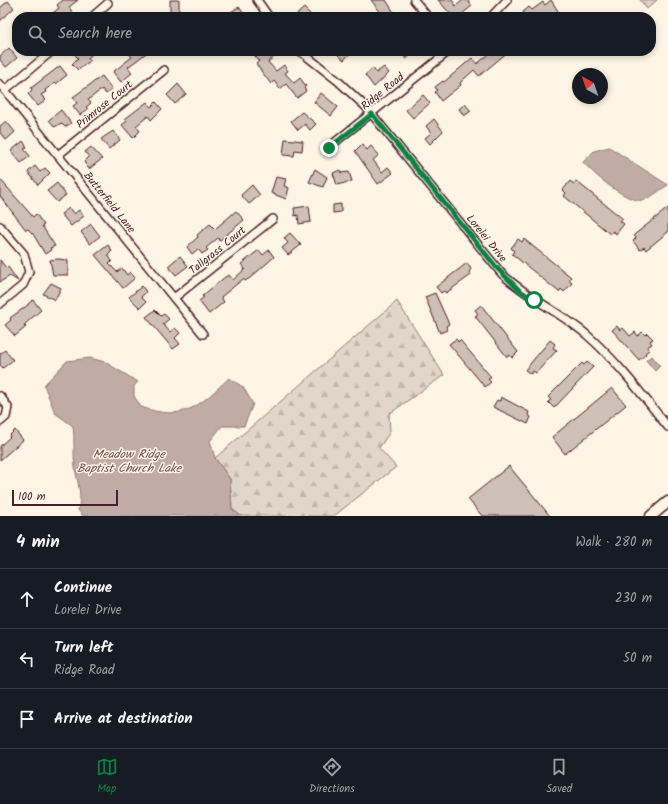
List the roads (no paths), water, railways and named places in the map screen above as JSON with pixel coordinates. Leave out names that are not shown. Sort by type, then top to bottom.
[{"type":"main road","points":[[651,516],[668,502]]},
{"type":"street","points":[[257,0],[265,12]]},
{"type":"street","points":[[414,0],[424,12]]},
{"type":"street","points":[[496,12],[507,0]]},
{"type":"street","points":[[98,12],[108,4]]},
{"type":"street","points":[[5,90],[46,56]]},
{"type":"street","name":"Lorelei Drive","points":[[306,56],[354,94],[372,114],[502,274],[519,290],[590,338],[668,427]]},
{"type":"street","name":"Ridge Road","points":[[329,148],[443,56]]},
{"type":"street","name":"Primrose Court","points":[[58,155],[164,70]]},
{"type":"street","name":"Butterfield Lane","points":[[0,84],[203,334]]},
{"type":"street","name":"Tallgrass Court","points":[[174,298],[273,219]]},
{"type":"street","points":[[0,226],[24,254],[29,272],[23,285],[0,304]]},
{"type":"street","points":[[0,396],[8,407],[6,417],[0,422]]},
{"type":"water","points":[[609,147],[668,185],[644,200],[637,200],[620,193],[594,174],[583,162],[594,151]]},
{"type":"water","points":[[652,356],[660,366],[655,371],[646,360]]},
{"type":"water","name":"Meadow Ridge Baptist Church Lake","points":[[90,358],[105,362],[138,382],[134,386],[134,396],[141,407],[156,411],[169,413],[190,409],[208,397],[229,378],[243,387],[253,404],[244,426],[222,426],[210,441],[215,458],[230,479],[232,509],[241,516],[83,516],[78,510],[80,494],[74,462],[73,426],[55,413],[44,385],[67,361]]}]
